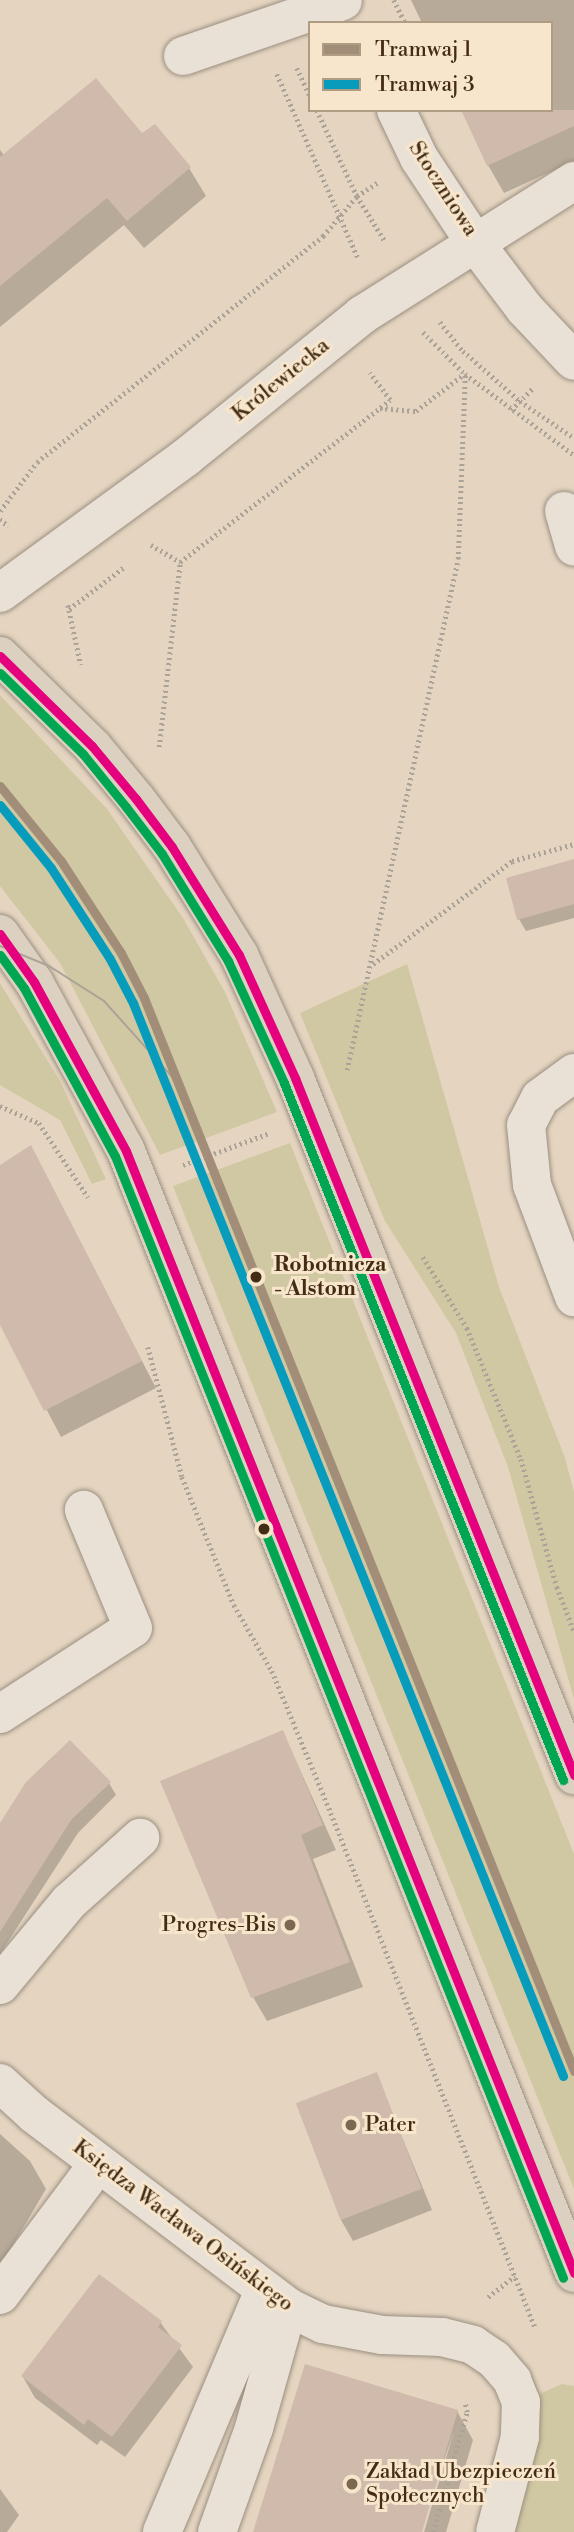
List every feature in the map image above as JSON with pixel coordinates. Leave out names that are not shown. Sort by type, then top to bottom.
[{"type":"main road","points":[[0,656],[92,746],[136,799],[172,847],[239,955],[295,1078],[574,1775]]},
{"type":"main road","points":[[0,934],[34,982],[126,1151],[574,2273]]},
{"type":"street","points":[[184,56],[259,31],[347,8]]},
{"type":"street","name":"Stoczniowa","points":[[397,112],[419,158],[475,243],[574,181]]},
{"type":"street","points":[[475,243],[518,301],[574,361]]},
{"type":"street","name":"Królewiecka","points":[[0,593],[93,526],[388,299],[475,243]]},
{"type":"street","points":[[564,511],[574,547]]},
{"type":"street","points":[[574,1073],[540,1098],[526,1125],[531,1185],[574,1297]]},
{"type":"street","points":[[0,1714],[133,1628],[84,1510]]},
{"type":"street","points":[[0,1985],[69,1902],[140,1838]]},
{"type":"street","name":"Księdza Wacława Osińskiego","points":[[0,2083],[98,2164],[276,2299],[323,2324],[382,2335],[442,2337],[473,2345],[494,2359],[512,2380],[521,2402],[520,2437],[495,2532]]},
{"type":"street","points":[[0,2295],[98,2164]]},
{"type":"street","points":[[162,2532],[276,2299]]},
{"type":"street","points":[[217,2532],[276,2299]]},
{"type":"path","points":[[394,0],[404,21]]},
{"type":"path","points":[[259,31],[324,183],[343,214],[356,255],[388,299],[465,374],[574,455]]},
{"type":"path","points":[[0,512],[37,462],[323,236],[357,195]]},
{"type":"path","points":[[158,759],[180,562],[390,400],[366,367]]},
{"type":"path","points":[[379,408],[415,411],[465,374]]},
{"type":"path","points":[[343,1084],[373,965],[458,559],[465,374]]},
{"type":"path","points":[[511,410],[520,401],[574,438]]},
{"type":"path","points":[[142,552],[150,544],[180,562]]},
{"type":"path","points":[[69,608],[133,560]]},
{"type":"path","points":[[373,965],[512,861],[574,844]]},
{"type":"path","points":[[0,1106],[39,1123],[90,1200]]},
{"type":"path","points":[[145,1337],[182,1477],[234,1605],[272,1671],[536,2331]]},
{"type":"shaded area","points":[[0,695],[107,809],[183,918],[225,992],[277,1112],[160,1155],[60,963],[0,886]]},
{"type":"shaded area","points":[[407,964],[499,1287],[565,1458],[574,1492],[574,1699],[508,1467],[456,1333],[385,1221],[300,1013]]},
{"type":"shaded area","points":[[0,983],[60,1081],[106,1179],[92,1184],[60,1120],[0,1085]]},
{"type":"shaded area","points":[[290,1143],[574,1854],[574,2189],[173,1186]]},
{"type":"shaded area","points":[[562,2384],[574,2386],[574,2532],[495,2532],[521,2402]]},
{"type":"building","points":[[96,78],[142,133],[155,124],[191,167],[127,221],[107,198],[0,286],[0,157]]},
{"type":"building","points":[[574,110],[574,126],[487,166],[462,112]]},
{"type":"building","points":[[574,859],[574,904],[517,920],[506,878]]},
{"type":"building","points":[[31,1145],[142,1361],[44,1411],[0,1325],[0,1165]]},
{"type":"building","points":[[283,1730],[323,1825],[301,1835],[350,1962],[251,1998],[160,1781]]},
{"type":"building","points":[[70,1740],[111,1782],[71,1820],[0,1932],[0,1823],[26,1782]]},
{"type":"building","name":"Pater","points":[[377,2072],[422,2189],[341,2220],[296,2103]]},
{"type":"building","points":[[99,2274],[162,2321],[158,2327],[182,2345],[112,2437],[88,2419],[84,2425],[21,2376]]},
{"type":"building","name":"Zakład Ubezpieczeń Społecznych","points":[[305,2364],[458,2410],[422,2532],[253,2532]]},
{"type":"tram line","name":"1","points":[[0,786],[61,861],[121,953],[144,998],[574,2071]]},
{"type":"tram line","name":"3","points":[[0,805],[51,868],[110,959],[133,1003],[563,2076]]},
{"type":"tram line","points":[[0,946],[49,966],[104,1001],[173,1078],[199,1132]]},
{"type":"transit line","points":[[0,656],[92,746],[136,799],[172,847],[239,955],[295,1078],[574,1775]]},
{"type":"transit line","points":[[0,673],[83,754],[126,807],[162,854],[228,961],[284,1083],[563,1780]]},
{"type":"transit line","points":[[0,934],[34,982],[126,1151],[574,2273]]},
{"type":"transit line","points":[[0,955],[24,988],[115,1156],[563,2278]]},
{"type":"place","name":"Robotnicza - Alstom","points":[[256,1277]]},
{"type":"place","name":"Progres-Bis","points":[[290,1925]]},
{"type":"place","name":"Pater","points":[[351,2125]]},
{"type":"place","name":"Zakład Ubezpieczeń Społecznych","points":[[352,2484]]}]
